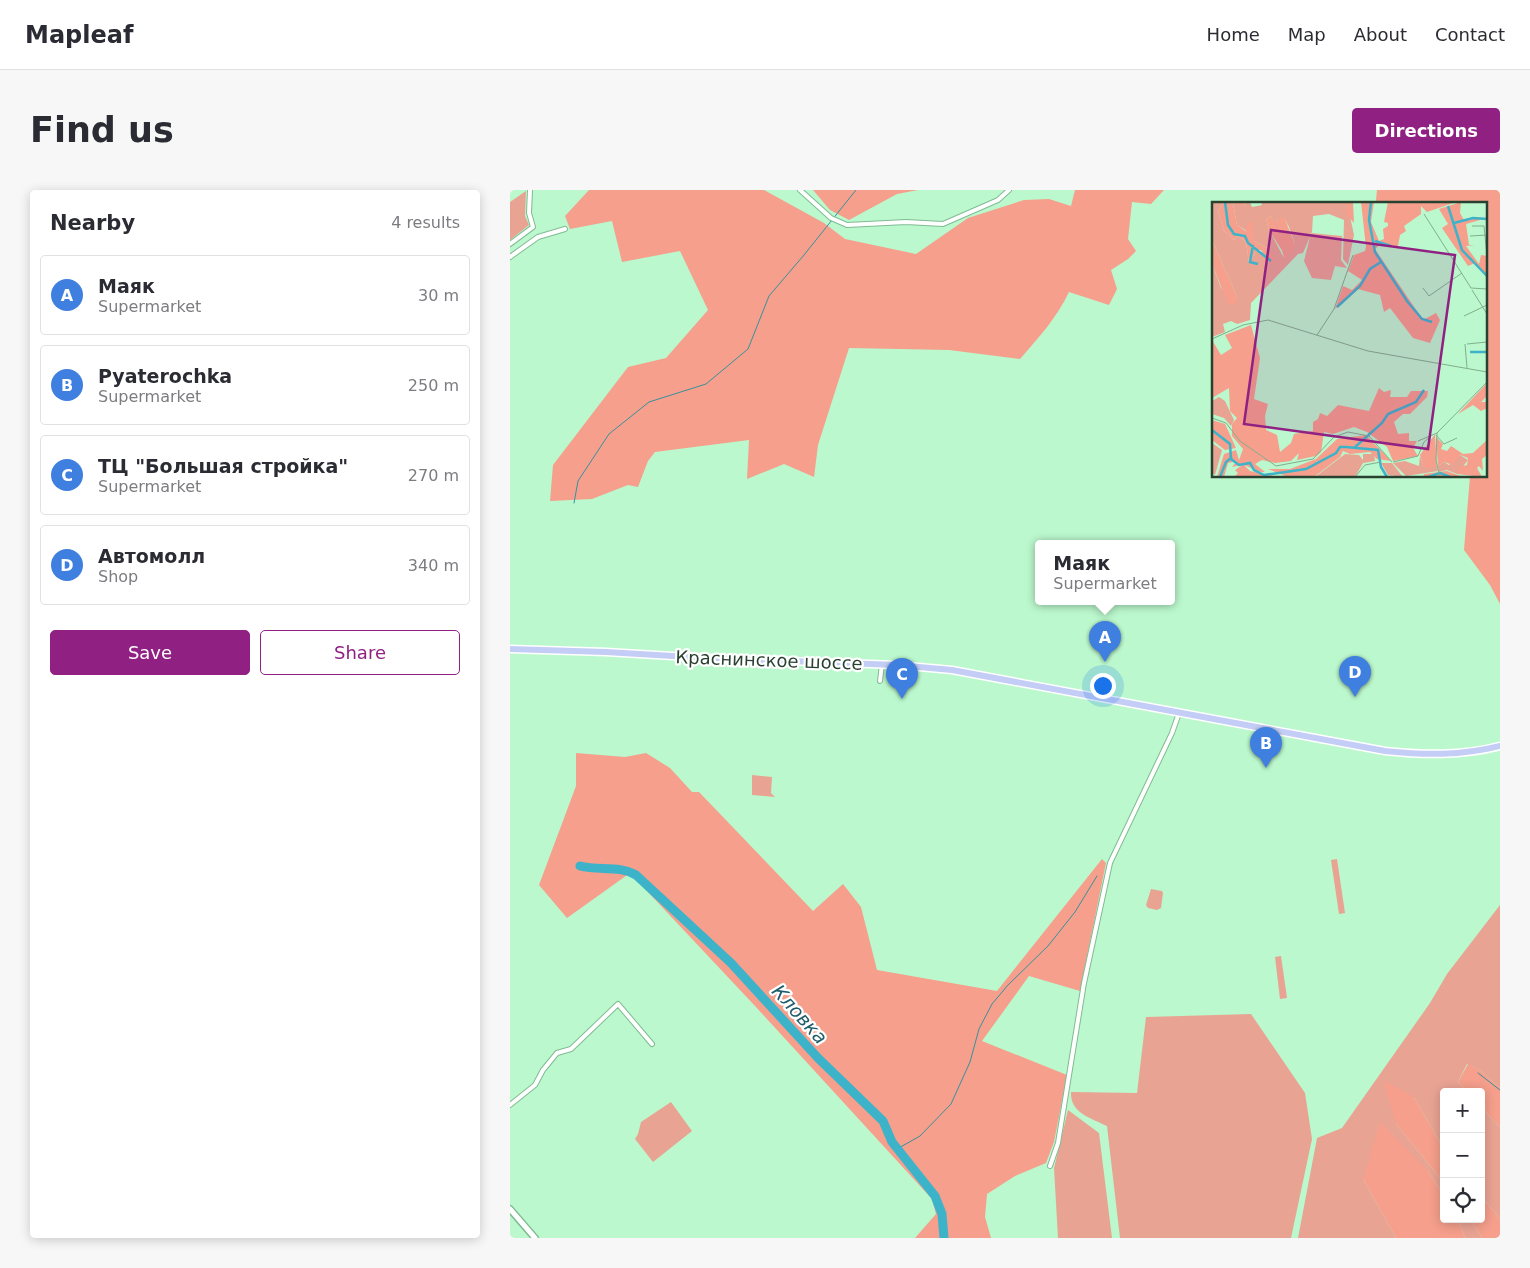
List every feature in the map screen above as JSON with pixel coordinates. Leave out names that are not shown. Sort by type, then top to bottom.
[{"type":"main road","name":"Краснинское шоссе","points":[[510,649],[882,664],[952,670],[1385,751],[1428,755],[1452,754],[1500,746]]},
{"type":"street","points":[[510,244],[533,227],[529,212],[530,190]]},
{"type":"street","points":[[800,190],[831,218],[847,225],[906,222],[943,224],[998,200],[1009,190]]},
{"type":"street","points":[[510,257],[538,237],[566,229]]},
{"type":"street","points":[[880,682],[882,664]]},
{"type":"street","points":[[1050,1166],[1058,1143],[1084,982],[1110,863],[1172,733],[1179,713]]},
{"type":"street","points":[[510,1105],[535,1085],[543,1070],[557,1053],[571,1048],[618,1004],[652,1044]]},
{"type":"street","points":[[510,1208],[535,1238]]},
{"type":"shaded area","points":[[589,190],[764,190],[824,223],[845,239],[916,254],[968,218],[1024,200],[1049,199],[1071,206],[1075,190],[1164,190],[1151,204],[1132,202],[1128,239],[1136,251],[1128,259],[1111,270],[1117,289],[1109,305],[1069,292],[1053,319],[1020,359],[949,350],[849,348],[818,445],[814,477],[784,464],[747,479],[749,440],[655,452],[648,461],[638,487],[628,485],[592,499],[550,501],[553,465],[628,367],[666,358],[708,310],[680,251],[622,262],[612,221],[570,229],[565,216]]},
{"type":"shaded area","points":[[813,190],[918,190],[897,194],[849,220],[830,210]]},
{"type":"shaded area","points":[[1377,190],[1500,190],[1500,604],[1490,585],[1464,550],[1470,478],[1488,478],[1488,202],[1377,202]]},
{"type":"shaded area","points":[[526,191],[525,216],[529,225],[510,240],[510,202]]},
{"type":"shaded area","points":[[576,753],[625,757],[646,753],[670,768],[692,792],[699,792],[813,911],[843,884],[861,907],[877,970],[997,991],[1102,859],[1106,863],[1080,991],[1029,976],[982,1041],[1067,1075],[1054,1142],[1046,1163],[1015,1176],[987,1194],[985,1217],[991,1238],[915,1238],[936,1214],[932,1199],[630,873],[567,918],[539,885],[576,786]]},
{"type":"shaded area","points":[[752,775],[772,777],[771,793],[775,797],[752,795]]},
{"type":"shaded area","points":[[1337,859],[1345,913],[1339,914],[1331,860]]},
{"type":"shaded area","points":[[1151,889],[1162,891],[1163,893],[1161,908],[1157,910],[1148,908],[1146,905]]},
{"type":"shaded area","points":[[1500,905],[1500,1088],[1481,1071],[1467,1064],[1458,1082],[1463,1088],[1440,1088],[1440,1143],[1414,1097],[1396,1124],[1440,1178],[1440,1190],[1428,1171],[1363,1179],[1396,1238],[1298,1238],[1317,1138],[1342,1128],[1430,1003],[1447,974]]},
{"type":"shaded area","points":[[1281,956],[1287,998],[1280,999],[1275,957]]},
{"type":"shaded area","points":[[1251,1014],[1305,1093],[1312,1139],[1291,1238],[1120,1238],[1107,1126],[1078,1110],[1074,1105],[1071,1092],[1137,1093],[1146,1017]]},
{"type":"shaded area","points":[[1468,1064],[1481,1071],[1500,1088],[1500,1127],[1485,1111],[1485,1088],[1463,1088],[1458,1082]]},
{"type":"shaded area","points":[[1383,1080],[1414,1097],[1440,1143],[1440,1178],[1396,1124]]},
{"type":"shaded area","points":[[671,1102],[692,1131],[653,1162],[635,1139],[641,1122]]},
{"type":"shaded area","points":[[1068,1110],[1099,1133],[1112,1238],[1058,1238],[1054,1168]]},
{"type":"shaded area","points":[[1485,1111],[1500,1127],[1500,1219],[1485,1201]]},
{"type":"shaded area","points":[[1380,1122],[1428,1171],[1440,1190],[1440,1223],[1459,1223],[1465,1238],[1396,1238],[1363,1179]]},
{"type":"shaded area","points":[[1485,1201],[1500,1219],[1500,1238],[1482,1238],[1473,1223],[1485,1223]]},
{"type":"shaded area","points":[[1459,1223],[1473,1223],[1482,1238],[1465,1238]]},
{"type":"waterway","points":[[574,503],[578,481],[609,434],[649,402],[706,384],[748,349],[769,296],[856,190]]},
{"type":"waterway","name":"Кловка","points":[[580,866],[623,870],[636,875],[731,963],[818,1058],[883,1121],[892,1142],[935,1196],[942,1214],[944,1238]]},
{"type":"waterway","points":[[897,1149],[920,1136],[951,1104],[970,1062],[979,1029],[992,1004],[1008,985],[1048,946],[1075,912],[1097,876]]},
{"type":"waterway","points":[[1478,1073],[1500,1090]]},
{"type":"place","name":"Маяк","points":[[1105,662]]},
{"type":"place","name":"Автомолл","points":[[1355,697]]},
{"type":"place","name":"ТЦ \"Большая стройка\"","points":[[902,699]]},
{"type":"place","name":"Pyaterochka","points":[[1266,768]]}]
